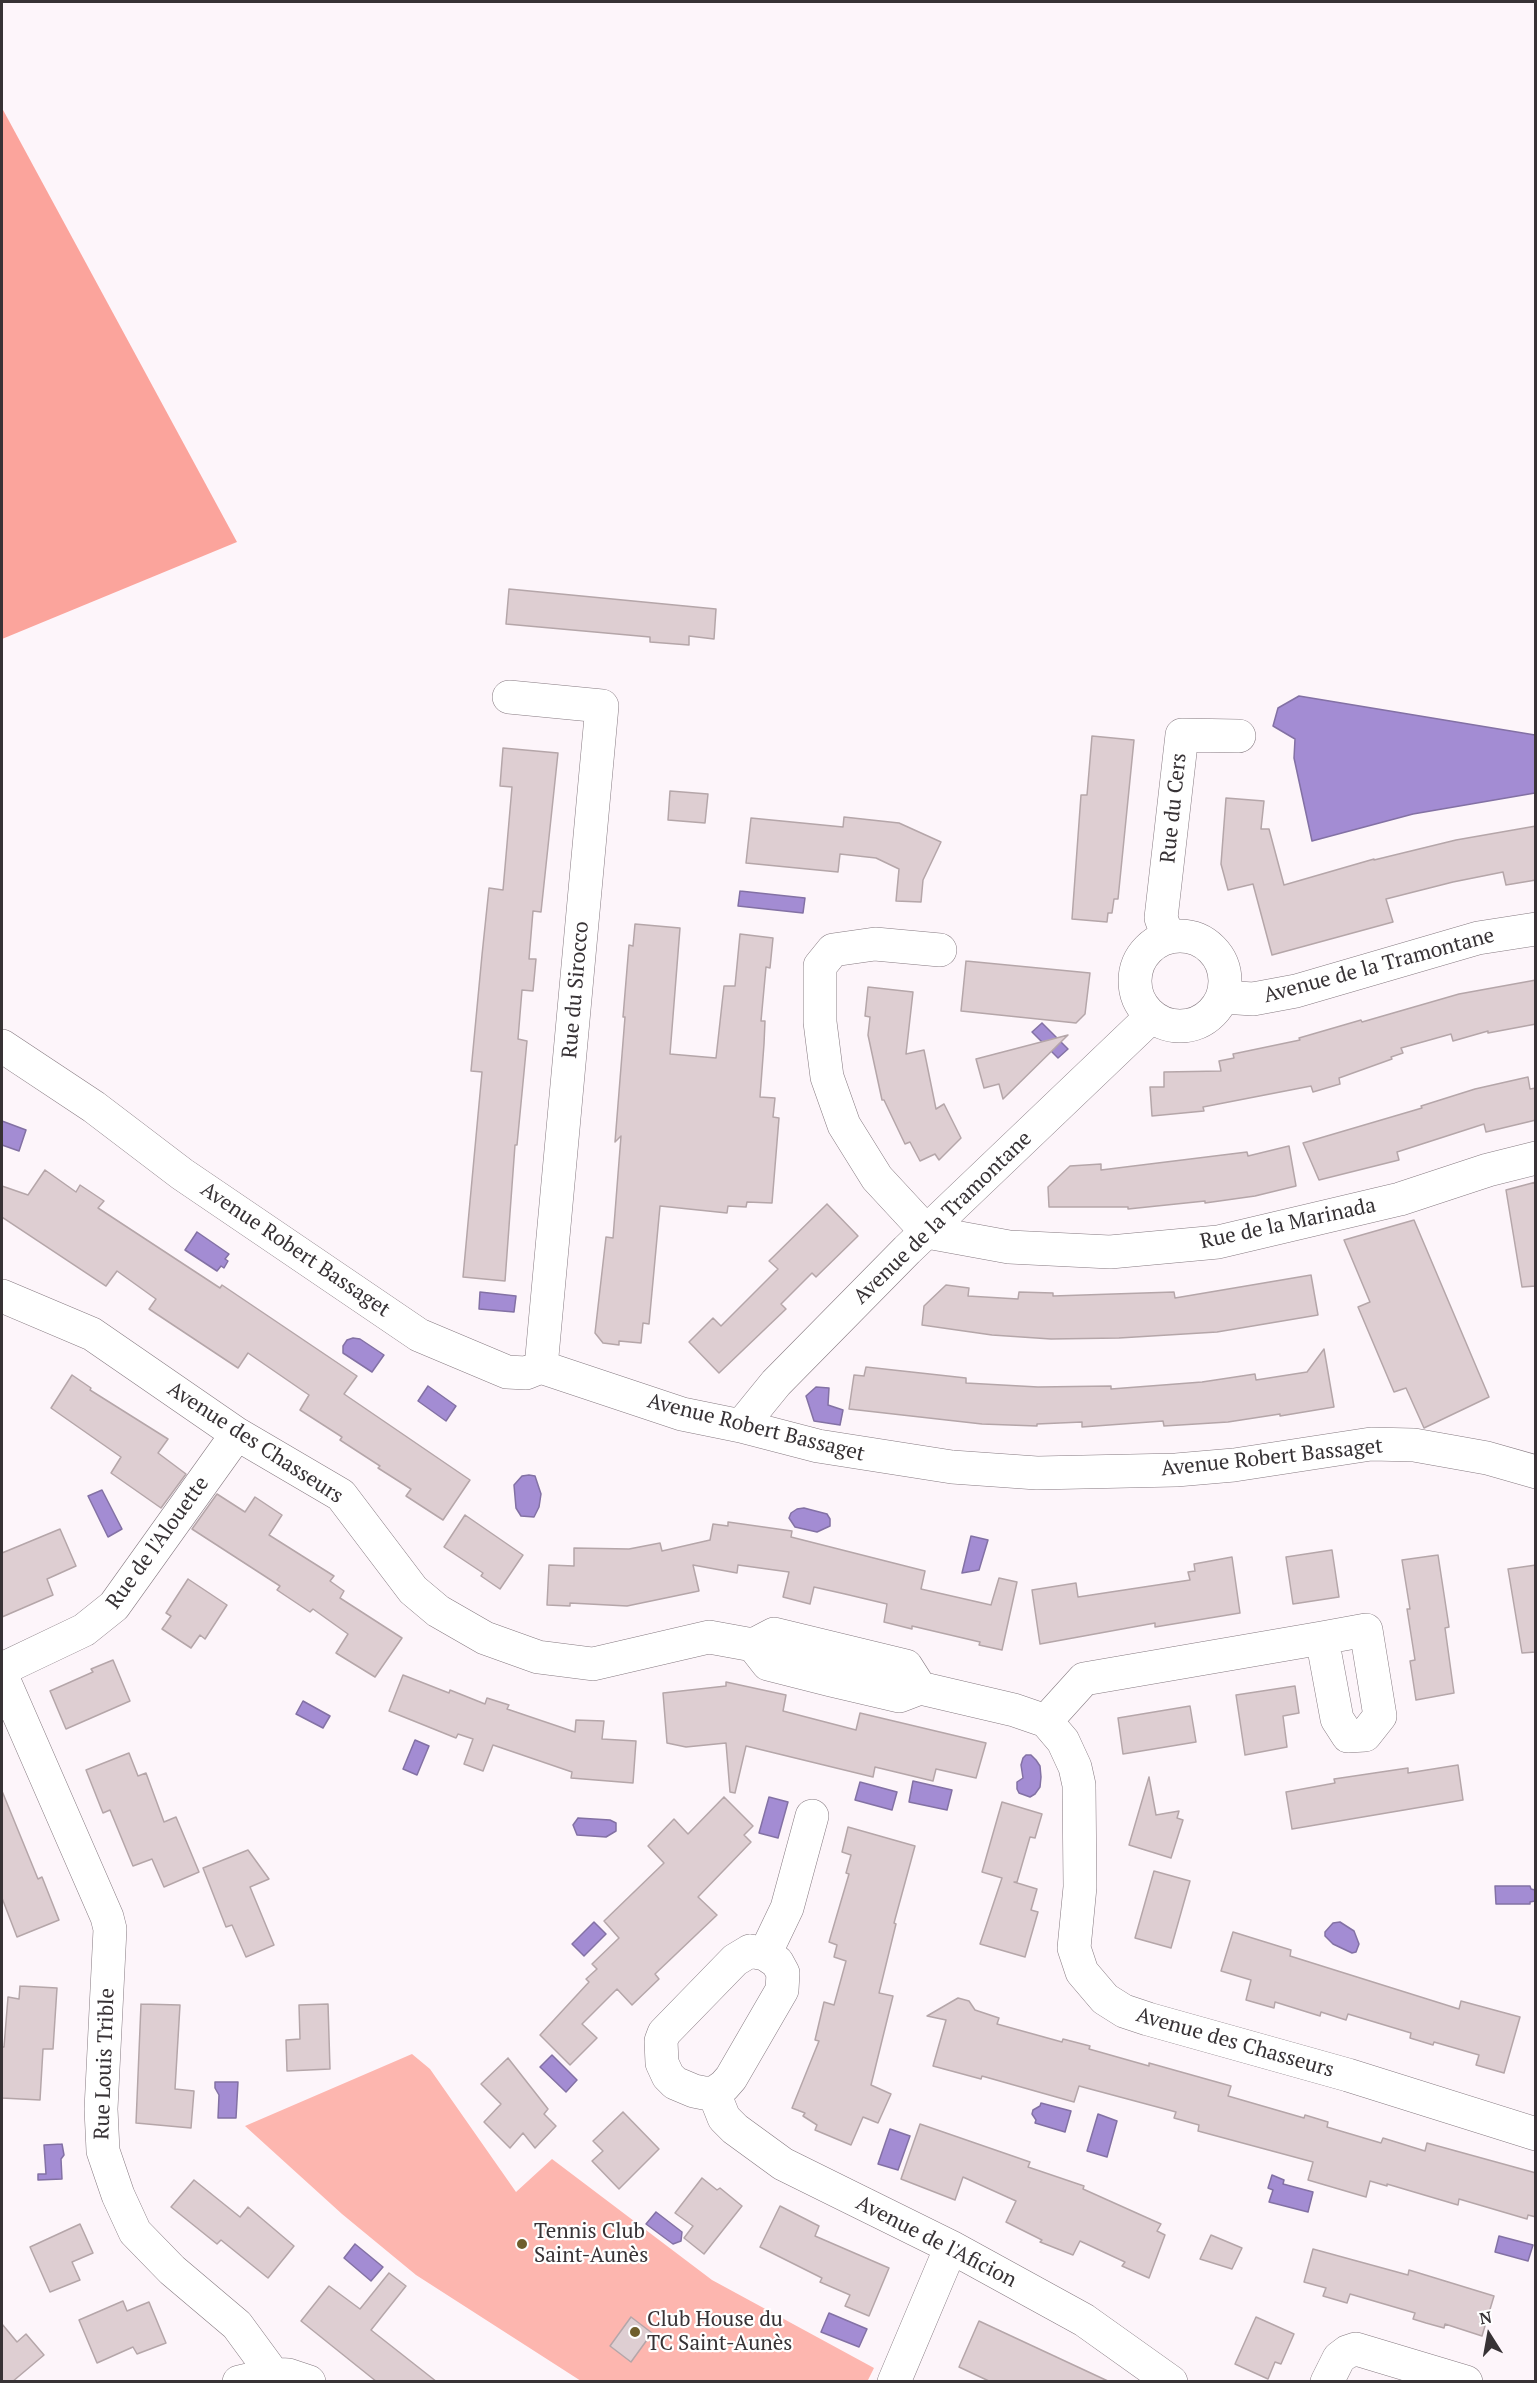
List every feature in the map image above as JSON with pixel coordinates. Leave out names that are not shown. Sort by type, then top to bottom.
[{"type":"street","name":"Rue du Sirocco","points":[[509,697],[602,706],[542,1367]]},
{"type":"street","name":"Rue du Cers","points":[[1168,937],[1161,918],[1182,735],[1239,736]]},
{"type":"street","name":"Avenue de la Tramontane","points":[[1223,997],[1253,999],[1296,990],[1478,938],[1536,929]]},
{"type":"street","points":[[1189,936],[1209,945],[1219,956],[1225,969],[1226,983],[1223,997],[1216,1010],[1205,1019],[1192,1025],[1171,1025],[1151,1017],[1143,1007],[1134,981],[1136,968],[1143,954],[1154,943],[1168,937],[1189,936]]},
{"type":"street","points":[[927,1232],[878,1178],[844,1125],[827,1077],[820,1022],[820,966],[833,950],[875,944],[940,950]]},
{"type":"street","name":"Avenue de la Tramontane","points":[[741,1426],[776,1383],[927,1232],[1151,1017]]},
{"type":"street","name":"Avenue Robert Bassaget","points":[[2,1046],[94,1107],[182,1174],[419,1335],[507,1372],[526,1373],[542,1367],[682,1414],[741,1426],[818,1446],[882,1458],[952,1467],[1037,1473],[1176,1470],[1234,1465],[1371,1444],[1414,1445],[1487,1458],[1536,1472]]},
{"type":"street","name":"Rue de la Marinada","points":[[927,1232],[1009,1247],[1110,1252],[1218,1242],[1378,1205],[1488,1170],[1536,1158]]},
{"type":"street","name":"Avenue des Chasseurs","points":[[2,1296],[92,1334],[237,1434],[342,1495],[413,1590],[438,1611],[484,1638],[538,1657],[593,1664],[709,1637],[753,1645],[768,1664],[899,1696],[920,1688],[1014,1710],[1046,1720],[1063,1741],[1075,1767],[1079,1785],[1080,1887],[1074,1948],[1082,1972],[1105,1999],[1124,2011],[1148,2019],[1348,2075],[1536,2134]]},
{"type":"street","name":"Rue de l'Alouette","points":[[2,1669],[84,1630],[114,1606],[237,1434]]},
{"type":"street","points":[[1046,1720],[1084,1679],[1322,1638]]},
{"type":"street","name":"Rue Louis Trible","points":[[2,1676],[107,1917],[110,1929],[101,2109],[102,2151],[118,2195],[135,2232],[172,2270],[237,2325],[273,2374]]},
{"type":"street","points":[[765,1954],[788,1908],[812,1816]]},
{"type":"street","points":[[750,1951],[765,1954],[777,1962],[783,1973],[782,1990],[731,2078],[714,2093],[694,2091],[675,2083],[668,2076],[662,2063],[661,2041],[664,2033],[735,1960],[750,1951]]},
{"type":"street","name":"Avenue de l'Aficion","points":[[714,2093],[724,2118],[735,2129],[783,2164],[951,2247],[1084,2320],[1171,2382]]},
{"type":"street","points":[[894,2382],[951,2247]]},
{"type":"street","points":[[1327,2382],[1339,2358],[1356,2349],[1416,2375],[1466,2382]]},
{"type":"street","points":[[238,2382],[273,2374],[288,2374],[309,2382]]},
{"type":"shaded area","points":[[2,108],[237,542],[2,639]]},
{"type":"shaded area","points":[[1299,696],[1535,735],[1535,793],[1413,814],[1312,841],[1294,758],[1295,739],[1273,726],[1278,708]]},
{"type":"shaded area","points":[[740,891],[805,898],[803,913],[738,906]]},
{"type":"shaded area","points":[[1042,1023],[1068,1049],[1058,1058],[1032,1032]]},
{"type":"shaded area","points":[[2,1121],[26,1130],[19,1151],[2,1145]]},
{"type":"shaded area","points":[[197,1232],[229,1254],[225,1259],[228,1261],[224,1268],[221,1266],[217,1271],[185,1250]]},
{"type":"shaded area","points":[[480,1292],[516,1296],[514,1312],[479,1309]]},
{"type":"shaded area","points":[[360,1339],[384,1355],[372,1372],[343,1353],[343,1346],[347,1340]]},
{"type":"shaded area","points":[[428,1386],[456,1406],[446,1421],[418,1401]]},
{"type":"shaded area","points":[[816,1387],[829,1388],[828,1405],[843,1410],[840,1425],[814,1421],[806,1396]]},
{"type":"shaded area","points":[[522,1476],[535,1476],[541,1494],[539,1507],[534,1517],[521,1516],[516,1508],[514,1485]]},
{"type":"shaded area","points":[[102,1490],[122,1529],[108,1537],[88,1496]]},
{"type":"shaded area","points":[[804,1508],[827,1514],[830,1526],[817,1532],[795,1527],[789,1518],[791,1513]]},
{"type":"shaded area","points":[[971,1536],[988,1540],[979,1570],[962,1573]]},
{"type":"shaded area","points":[[303,1701],[330,1716],[323,1728],[296,1714]]},
{"type":"shaded area","points":[[415,1740],[429,1746],[417,1775],[403,1769]]},
{"type":"shaded area","points":[[1026,1755],[1031,1755],[1040,1766],[1040,1787],[1030,1797],[1019,1793],[1017,1789],[1017,1782],[1023,1778],[1021,1765]]},
{"type":"shaded area","points":[[913,1781],[952,1790],[947,1810],[909,1802]]},
{"type":"shaded area","points":[[860,1782],[897,1792],[892,1810],[855,1800]]},
{"type":"shaded area","points":[[769,1797],[788,1802],[778,1838],[759,1833]]},
{"type":"shaded area","points":[[578,1818],[610,1820],[616,1823],[616,1831],[606,1837],[577,1835],[573,1825]]},
{"type":"shaded area","points":[[1495,1886],[1530,1886],[1535,1890],[1535,1901],[1530,1904],[1496,1904]]},
{"type":"shaded area","points":[[594,1922],[606,1934],[584,1956],[572,1944]]},
{"type":"shaded area","points":[[1340,1922],[1354,1931],[1359,1944],[1356,1952],[1352,1953],[1333,1944],[1325,1936],[1325,1932],[1333,1923]]},
{"type":"shaded area","name":"Tennis Club Saint-Aunès","points":[[412,2054],[430,2069],[516,2192],[552,2159],[712,2280],[874,2368],[867,2382],[581,2381],[416,2275],[342,2214],[245,2126]]},
{"type":"shaded area","points":[[552,2055],[577,2080],[566,2092],[540,2067]]},
{"type":"shaded area","points":[[215,2082],[238,2082],[236,2118],[218,2118],[219,2095]]},
{"type":"shaded area","points":[[1041,2103],[1071,2111],[1065,2132],[1035,2123],[1033,2110]]},
{"type":"shaded area","points":[[1098,2114],[1117,2121],[1107,2157],[1087,2151]]},
{"type":"shaded area","points":[[890,2129],[910,2136],[898,2170],[878,2164]]},
{"type":"shaded area","points":[[62,2144],[64,2155],[61,2159],[62,2179],[38,2180],[38,2174],[46,2174],[44,2145]]},
{"type":"shaded area","points":[[1272,2175],[1284,2180],[1283,2184],[1313,2192],[1308,2212],[1269,2202],[1273,2190],[1268,2188]]},
{"type":"shaded area","points":[[656,2212],[682,2232],[681,2241],[673,2244],[646,2224]]},
{"type":"shaded area","points":[[1499,2236],[1533,2245],[1528,2261],[1495,2252]]},
{"type":"shaded area","points":[[355,2244],[383,2267],[371,2281],[344,2258]]},
{"type":"shaded area","points":[[829,2313],[867,2329],[859,2347],[821,2332]]},
{"type":"building","points":[[509,589],[716,609],[714,639],[689,636],[689,645],[650,642],[650,637],[506,624]]},
{"type":"building","points":[[1092,736],[1134,740],[1118,899],[1114,899],[1112,913],[1108,913],[1107,922],[1072,919],[1081,795],[1087,795]]},
{"type":"building","points":[[503,748],[558,753],[541,912],[533,911],[529,959],[536,959],[533,991],[522,990],[518,1039],[527,1041],[517,1145],[515,1145],[505,1281],[463,1277],[482,1072],[471,1071],[482,955],[489,888],[503,890],[512,787],[500,786]]},
{"type":"building","points":[[670,791],[708,794],[705,823],[668,820]]},
{"type":"building","points":[[1226,798],[1264,801],[1261,829],[1269,829],[1284,885],[1374,859],[1456,840],[1536,826],[1536,880],[1506,885],[1503,872],[1386,899],[1393,922],[1272,955],[1253,884],[1228,890],[1221,864]]},
{"type":"building","points":[[844,817],[899,823],[941,842],[923,880],[921,902],[896,901],[899,869],[876,858],[840,854],[838,872],[746,863],[751,818],[843,827]]},
{"type":"building","points":[[635,924],[680,928],[670,1054],[716,1058],[724,986],[735,986],[740,934],[773,938],[770,968],[766,967],[761,1021],[765,1021],[760,1097],[775,1098],[773,1117],[779,1118],[772,1203],[747,1202],[746,1207],[728,1206],[727,1213],[660,1206],[649,1324],[643,1323],[641,1343],[619,1341],[619,1345],[603,1343],[595,1333],[606,1237],[613,1238],[621,1136],[615,1142],[625,1017],[623,1017],[629,945],[633,946]]},
{"type":"building","points":[[966,961],[1090,973],[1085,1014],[1076,1023],[961,1011]]},
{"type":"building","points":[[1536,980],[1536,1024],[1488,1033],[1488,1031],[1453,1041],[1451,1034],[1401,1048],[1403,1053],[1391,1057],[1392,1059],[1339,1078],[1340,1084],[1313,1092],[1311,1086],[1203,1107],[1204,1111],[1152,1116],[1150,1087],[1164,1087],[1164,1072],[1221,1071],[1219,1061],[1234,1058],[1233,1054],[1300,1040],[1299,1038],[1361,1020],[1362,1022],[1459,994]]},
{"type":"building","points":[[868,987],[913,992],[906,1054],[924,1050],[936,1109],[944,1104],[961,1138],[939,1160],[935,1154],[920,1161],[910,1142],[905,1144],[882,1100],[868,1035],[870,1017],[865,1016]]},
{"type":"building","points":[[1068,1035],[1003,1099],[999,1084],[984,1088],[976,1059]]},
{"type":"building","points":[[1528,1077],[1530,1089],[1536,1088],[1536,1120],[1486,1132],[1484,1124],[1397,1152],[1399,1160],[1319,1180],[1303,1143],[1422,1108],[1421,1106],[1475,1089]]},
{"type":"building","points":[[1289,1146],[1296,1186],[1255,1196],[1205,1203],[1205,1201],[1128,1209],[1128,1207],[1049,1207],[1048,1187],[1070,1166],[1101,1164],[1101,1170],[1247,1152],[1248,1156]]},
{"type":"building","points":[[45,1170],[76,1192],[80,1185],[104,1201],[98,1208],[220,1288],[222,1285],[357,1376],[344,1394],[470,1480],[443,1520],[406,1496],[411,1489],[340,1440],[342,1437],[300,1410],[309,1395],[248,1353],[238,1368],[149,1309],[156,1299],[117,1271],[106,1286],[2,1217],[2,1186],[28,1195]]},
{"type":"building","points":[[1536,1182],[1536,1286],[1522,1287],[1506,1190]]},
{"type":"building","points":[[827,1204],[858,1236],[816,1277],[812,1273],[781,1304],[786,1309],[719,1373],[689,1342],[713,1318],[721,1326],[778,1269],[769,1261]]},
{"type":"building","points":[[1414,1220],[1489,1397],[1424,1428],[1406,1388],[1394,1392],[1358,1307],[1370,1302],[1344,1240]]},
{"type":"building","points":[[1311,1275],[1318,1315],[1217,1332],[1119,1338],[1051,1339],[992,1335],[922,1325],[924,1306],[946,1285],[969,1288],[968,1296],[1018,1299],[1019,1292],[1053,1293],[1053,1296],[1174,1292],[1175,1298]]},
{"type":"building","points":[[1324,1349],[1334,1407],[1280,1416],[1280,1414],[1228,1422],[1164,1426],[1163,1421],[1082,1427],[1082,1422],[1037,1424],[1037,1426],[982,1424],[849,1409],[854,1375],[864,1376],[866,1367],[966,1378],[966,1383],[1038,1387],[1111,1386],[1111,1389],[1202,1382],[1255,1374],[1256,1380],[1307,1372]]},
{"type":"building","points":[[72,1375],[91,1388],[90,1390],[168,1439],[158,1453],[186,1474],[161,1508],[111,1473],[121,1457],[51,1408]]},
{"type":"building","points":[[217,1494],[245,1512],[255,1497],[282,1515],[269,1535],[334,1576],[330,1581],[344,1591],[340,1598],[402,1638],[375,1677],[336,1653],[348,1634],[313,1609],[310,1612],[277,1590],[280,1586],[192,1529]]},
{"type":"building","points":[[465,1515],[523,1555],[500,1589],[481,1576],[483,1573],[444,1547]]},
{"type":"building","points":[[728,1522],[792,1531],[791,1537],[925,1571],[921,1589],[991,1605],[999,1578],[1017,1582],[1002,1650],[979,1645],[980,1642],[884,1622],[887,1604],[814,1587],[810,1604],[783,1597],[789,1572],[738,1565],[737,1573],[693,1565],[699,1591],[627,1606],[570,1603],[570,1606],[547,1605],[549,1565],[574,1566],[574,1548],[629,1549],[660,1543],[662,1551],[710,1540],[713,1524],[728,1526]]},
{"type":"building","points":[[60,1529],[76,1566],[47,1579],[53,1595],[2,1617],[2,1553]]},
{"type":"building","points":[[1332,1550],[1339,1597],[1293,1604],[1286,1557]]},
{"type":"building","points":[[1438,1555],[1449,1627],[1445,1628],[1454,1693],[1416,1700],[1410,1661],[1415,1660],[1407,1609],[1410,1609],[1402,1560]]},
{"type":"building","points":[[1232,1557],[1240,1613],[1155,1627],[1155,1623],[1040,1644],[1032,1590],[1076,1583],[1078,1597],[1190,1580],[1188,1572],[1195,1571],[1194,1564]]},
{"type":"building","points":[[1536,1565],[1536,1652],[1522,1653],[1508,1569]]},
{"type":"building","points":[[188,1579],[227,1605],[205,1639],[200,1635],[191,1648],[162,1629],[171,1616],[166,1613]]},
{"type":"building","points":[[113,1660],[130,1701],[66,1729],[50,1691],[93,1672],[91,1669]]},
{"type":"building","points":[[403,1675],[485,1704],[487,1698],[509,1705],[507,1709],[575,1732],[576,1720],[604,1721],[602,1739],[636,1741],[633,1783],[571,1778],[572,1772],[493,1745],[483,1771],[464,1764],[473,1739],[458,1734],[456,1738],[389,1711]]},
{"type":"building","points":[[726,1682],[786,1695],[783,1711],[856,1730],[860,1713],[986,1743],[976,1778],[936,1769],[933,1781],[875,1767],[873,1777],[746,1746],[735,1793],[730,1792],[726,1743],[686,1747],[667,1743],[663,1693],[726,1686]]},
{"type":"building","points":[[1295,1686],[1299,1713],[1283,1716],[1287,1747],[1245,1755],[1236,1695]]},
{"type":"building","points":[[1190,1706],[1196,1742],[1123,1754],[1118,1718]]},
{"type":"building","points":[[129,1753],[138,1776],[146,1773],[164,1822],[176,1817],[199,1872],[164,1887],[152,1859],[133,1866],[110,1810],[103,1813],[86,1770]]},
{"type":"building","points":[[1458,1765],[1463,1800],[1292,1829],[1286,1792],[1335,1783],[1334,1779],[1408,1768],[1408,1773]]},
{"type":"building","points":[[1149,1777],[1156,1815],[1179,1811],[1177,1818],[1183,1820],[1171,1858],[1129,1845]]},
{"type":"building","points":[[2,1791],[38,1879],[42,1877],[59,1920],[17,1937],[2,1898]]},
{"type":"building","points":[[724,1797],[753,1826],[744,1835],[751,1842],[698,1897],[717,1915],[655,1974],[659,1979],[632,2005],[617,1989],[582,2024],[597,2038],[570,2065],[540,2035],[589,1982],[586,1979],[597,1969],[592,1964],[619,1938],[604,1921],[664,1863],[648,1846],[674,1819],[688,1834]]},
{"type":"building","points":[[1002,1802],[1042,1814],[1035,1838],[1030,1837],[1017,1882],[1014,1882],[1037,1889],[1031,1910],[1038,1912],[1025,1957],[980,1944],[1002,1878],[982,1872]]},
{"type":"building","points":[[848,1827],[915,1846],[894,1923],[896,1924],[879,1993],[893,1996],[871,2085],[891,2094],[878,2123],[863,2117],[851,2145],[815,2130],[817,2125],[803,2116],[805,2113],[792,2108],[819,2041],[815,2040],[824,2002],[834,2005],[846,1961],[834,1957],[837,1945],[829,1942],[849,1874],[846,1873],[851,1855],[842,1852]]},
{"type":"building","points":[[248,1850],[269,1879],[250,1887],[274,1945],[246,1957],[232,1925],[226,1927],[203,1868]]},
{"type":"building","points":[[1154,1871],[1190,1881],[1171,1948],[1135,1938]]},
{"type":"building","points":[[1233,1932],[1291,1950],[1290,1956],[1459,2009],[1461,2001],[1520,2017],[1504,2073],[1476,2065],[1479,2055],[1434,2042],[1433,2045],[1410,2038],[1411,2033],[1348,2014],[1346,2020],[1321,2012],[1320,2016],[1275,2002],[1274,2008],[1246,2000],[1251,1980],[1221,1971]]},
{"type":"building","points":[[20,1986],[57,1988],[53,2049],[43,2049],[40,2100],[2,2098],[2,2047],[4,2047],[8,1997],[19,1999]]},
{"type":"building","points":[[958,1998],[969,2001],[975,2010],[999,2018],[997,2024],[1062,2042],[1063,2039],[1090,2046],[1089,2049],[1231,2086],[1228,2096],[1304,2118],[1305,2115],[1328,2122],[1327,2127],[1381,2143],[1383,2138],[1425,2151],[1427,2143],[1536,2173],[1536,2217],[1528,2215],[1527,2219],[1459,2199],[1458,2205],[1370,2181],[1366,2197],[1308,2180],[1313,2162],[1198,2131],[1199,2125],[1174,2118],[1176,2112],[1079,2086],[1074,2102],[982,2076],[981,2079],[933,2066],[946,2020],[927,2016]]},
{"type":"building","points":[[141,2004],[180,2005],[175,2089],[194,2091],[191,2128],[136,2123]]},
{"type":"building","points":[[328,2004],[330,2069],[287,2071],[286,2040],[300,2039],[299,2005]]},
{"type":"building","points":[[508,2058],[548,2109],[544,2114],[556,2126],[535,2148],[523,2133],[510,2148],[484,2122],[501,2104],[481,2084]]},
{"type":"building","points":[[623,2112],[659,2149],[619,2189],[592,2161],[603,2151],[593,2141]]},
{"type":"building","points":[[920,2124],[1030,2162],[1028,2167],[1084,2186],[1083,2189],[1161,2224],[1157,2231],[1165,2235],[1149,2278],[1122,2266],[1125,2262],[1080,2241],[1073,2255],[1040,2242],[1042,2240],[1006,2222],[1016,2201],[963,2177],[955,2200],[901,2179]]},
{"type":"building","points":[[702,2178],[717,2190],[720,2188],[742,2206],[704,2254],[684,2238],[693,2226],[675,2213]]},
{"type":"building","points":[[194,2180],[240,2217],[248,2207],[294,2246],[268,2278],[221,2240],[217,2244],[171,2207]]},
{"type":"building","points":[[780,2206],[819,2226],[815,2236],[889,2268],[869,2316],[845,2306],[850,2295],[820,2282],[822,2278],[760,2247]]},
{"type":"building","points":[[80,2224],[93,2253],[72,2262],[80,2280],[50,2292],[30,2247]]},
{"type":"building","points":[[1211,2235],[1242,2248],[1232,2269],[1200,2259]]},
{"type":"building","points":[[1313,2249],[1408,2275],[1409,2270],[1494,2296],[1482,2336],[1445,2324],[1444,2328],[1413,2319],[1415,2313],[1350,2294],[1347,2303],[1323,2296],[1326,2288],[1304,2282]]},
{"type":"building","points":[[389,2273],[406,2286],[371,2330],[437,2382],[377,2382],[301,2321],[329,2286],[360,2309]]},
{"type":"building","points":[[123,2301],[127,2311],[149,2302],[166,2343],[137,2354],[133,2347],[97,2363],[79,2320]]},
{"type":"building","name":"Club House du TC Saint-Aunès","points":[[631,2317],[652,2333],[631,2362],[610,2346]]},
{"type":"building","points":[[1256,2317],[1294,2334],[1281,2364],[1275,2362],[1268,2379],[1235,2364]]},
{"type":"building","points":[[979,2321],[1110,2382],[991,2382],[959,2367]]},
{"type":"building","points":[[2,2324],[17,2342],[26,2334],[44,2355],[12,2382],[2,2382]]},
{"type":"place","name":"Tennis Club Saint-Aunès","points":[[522,2244]]},
{"type":"place","name":"Club House du TC Saint-Aunès","points":[[635,2332]]}]
